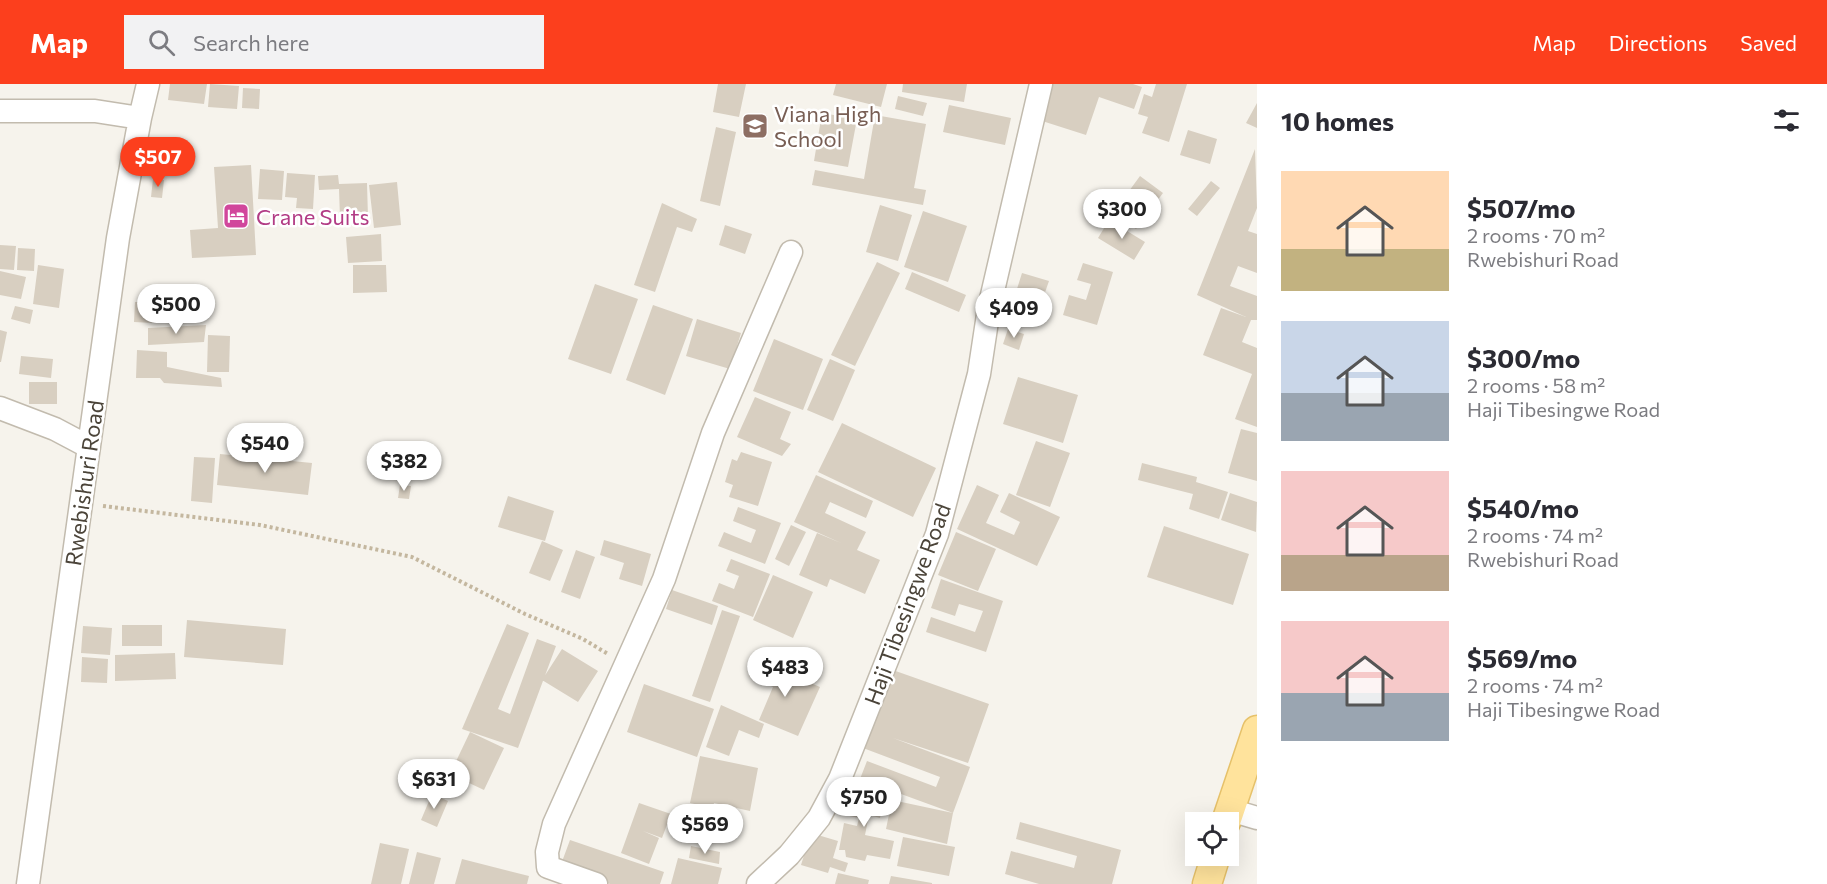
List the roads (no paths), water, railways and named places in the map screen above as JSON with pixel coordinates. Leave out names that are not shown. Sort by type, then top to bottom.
[{"type":"main road","points":[[1229,812],[1257,730]]},
{"type":"main road","points":[[1206,884],[1212,866]]},
{"type":"street","name":"Rwebishuri Road","points":[[28,884],[118,238],[148,84]]},
{"type":"street","name":"Haji Tibesingwe Road","points":[[758,884],[789,855],[819,818],[840,779],[937,534],[979,374],[989,308],[1041,84]]},
{"type":"street","points":[[0,111],[95,111],[140,118]]},
{"type":"street","points":[[596,884],[548,867],[547,852],[554,824],[664,579],[713,433],[791,252]]},
{"type":"street","points":[[0,408],[55,429],[89,447]]},
{"type":"street","points":[[1239,817],[1257,818]]},
{"type":"place","name":"Viana High School","points":[[755,126]]},
{"type":"place","name":"Crane Suits","points":[[236,216]]}]
